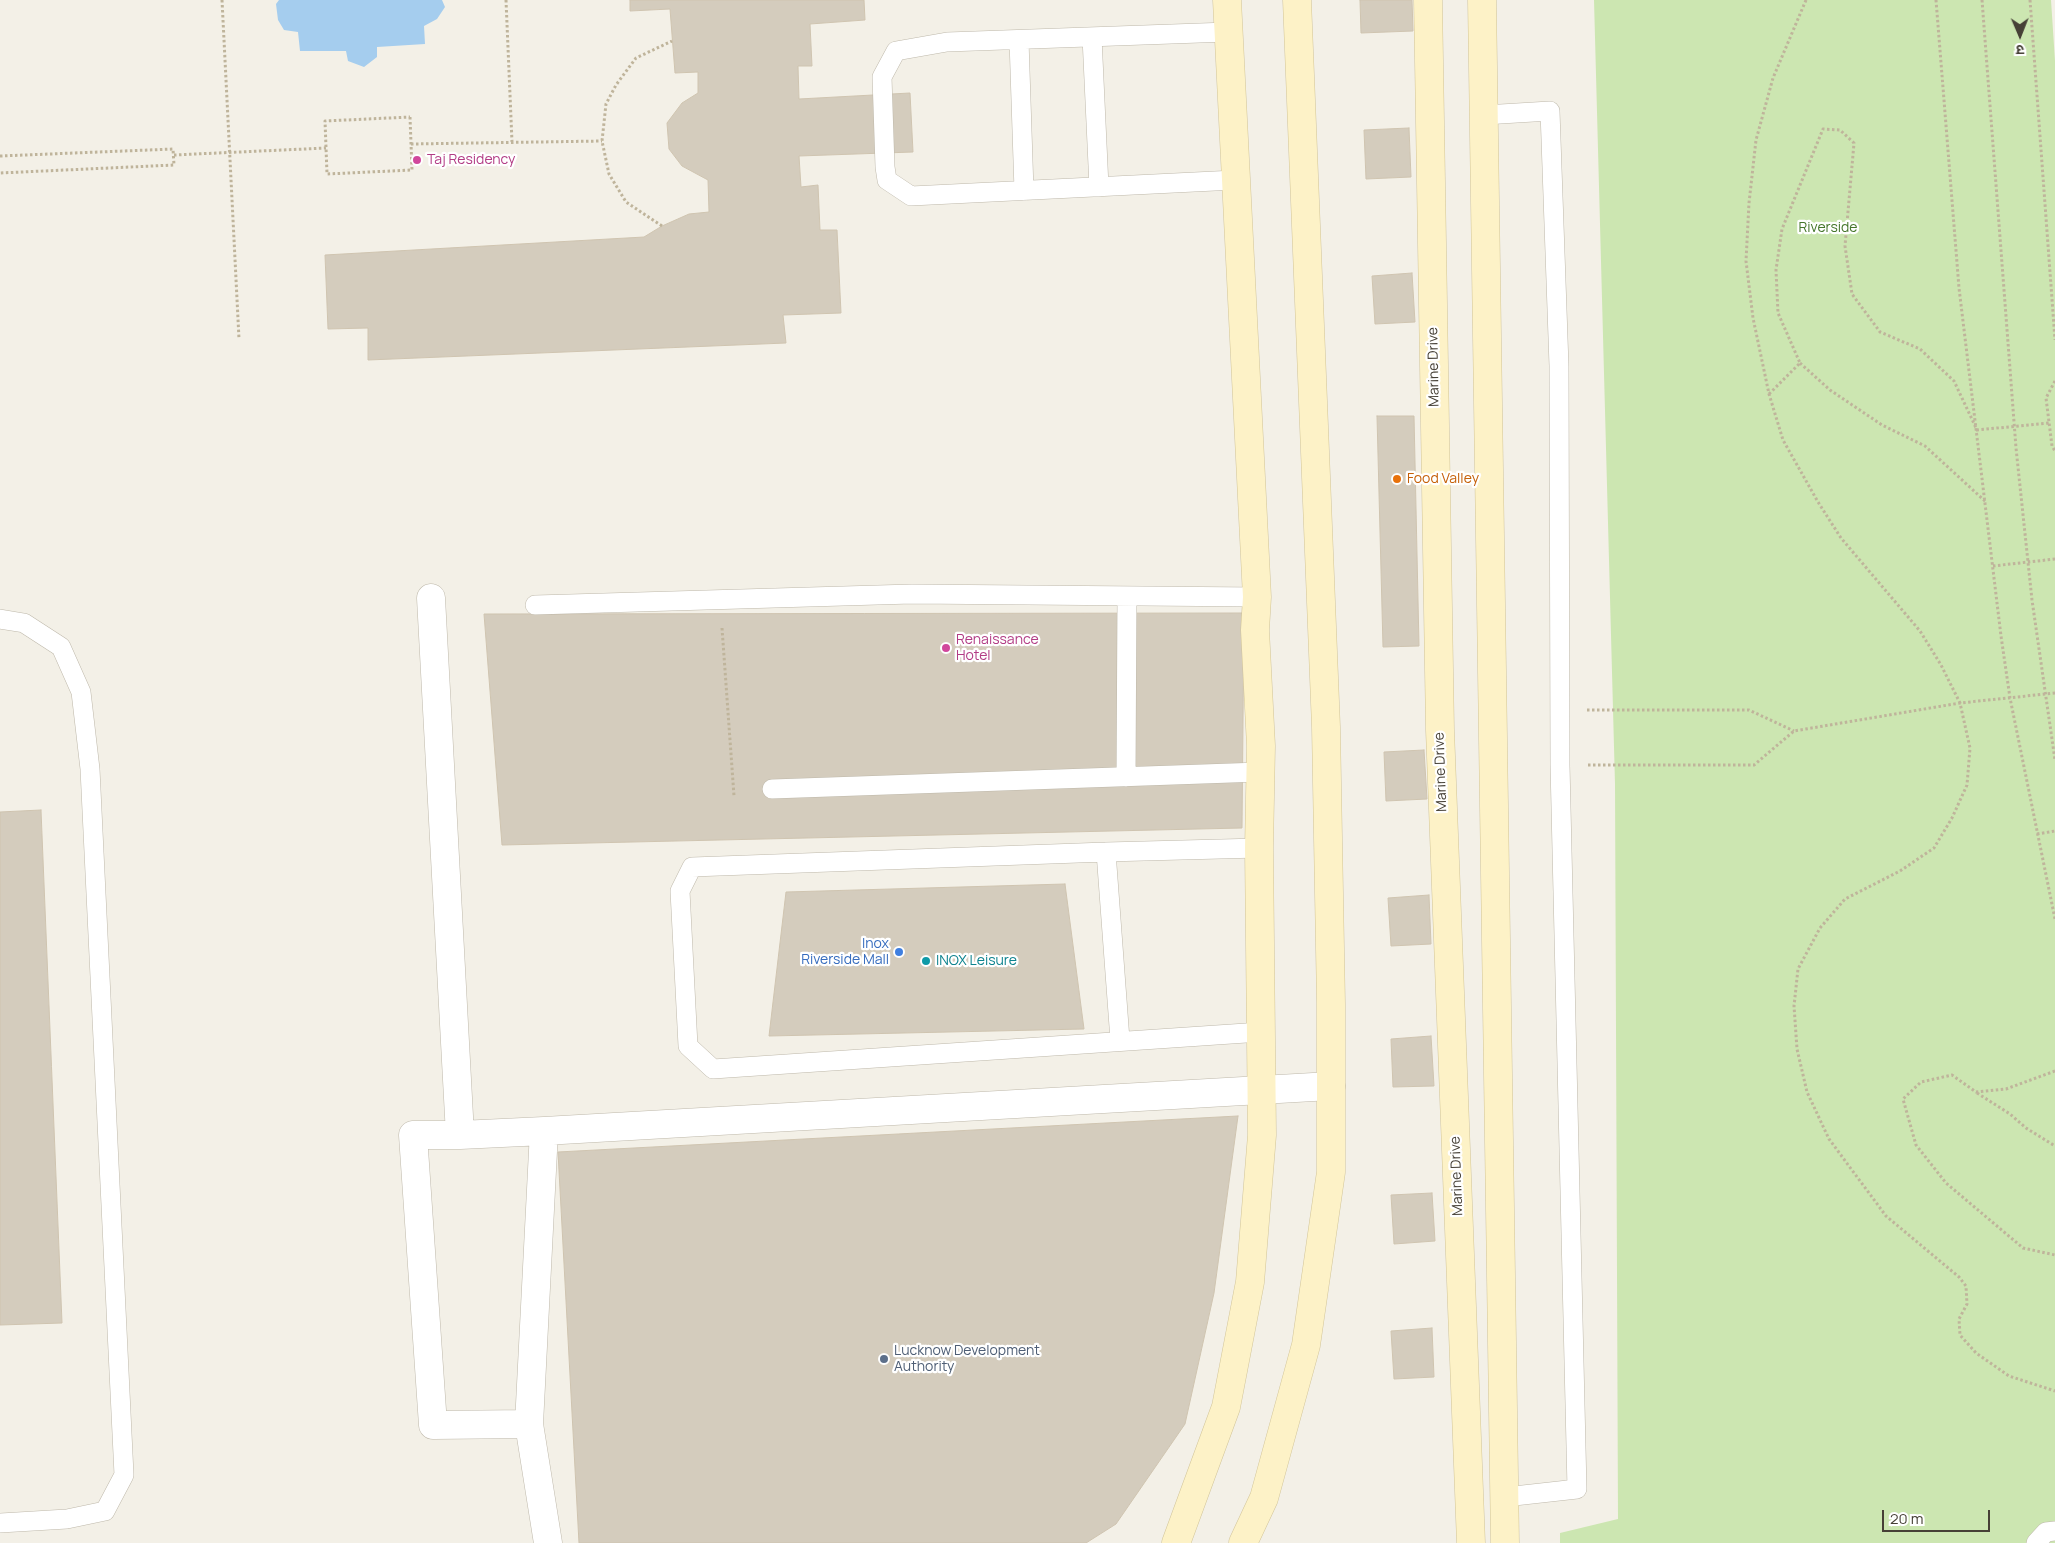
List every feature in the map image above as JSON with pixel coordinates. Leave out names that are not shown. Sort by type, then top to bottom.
[{"type":"street","points":[[1176,1543],[1226,1407],[1250,1282],[1262,1135],[1260,772],[1255,630],[1257,597],[1227,0]]},
{"type":"street","points":[[1243,1543],[1264,1498],[1306,1345],[1331,1172],[1326,728],[1297,0]]},
{"type":"street","name":"Marine Drive","points":[[1428,0],[1440,730],[1472,1543]]},
{"type":"street","points":[[1482,0],[1505,1543]]},
{"type":"street","points":[[431,598],[460,1136]]},
{"type":"street","points":[[529,1424],[433,1425],[413,1134],[460,1136],[1331,1086]]},
{"type":"street","points":[[544,1131],[529,1424],[548,1543]]},
{"type":"lane","points":[[1228,32],[947,42],[896,51],[882,77],[882,94],[887,180],[911,196],[1235,180]]},
{"type":"lane","points":[[1092,37],[1099,187]]},
{"type":"lane","points":[[1019,40],[1024,191]]},
{"type":"lane","points":[[1484,115],[1550,111],[1559,366],[1560,765],[1577,1489],[1505,1497]]},
{"type":"lane","points":[[535,605],[912,594],[1257,597]]},
{"type":"lane","points":[[1126,777],[1127,596]]},
{"type":"lane","points":[[0,619],[24,623],[61,646],[81,692],[90,769],[124,1475],[105,1511],[67,1519],[0,1523]]},
{"type":"lane","points":[[772,789],[1260,772]]},
{"type":"lane","points":[[1259,848],[692,867],[680,891],[688,1046],[713,1069],[1120,1040],[1261,1032]]},
{"type":"lane","points":[[1106,852],[1120,1040]]},
{"type":"lane","points":[[2036,1543],[2046,1532],[2055,1531]]},
{"type":"path","points":[[222,0],[239,339]]},
{"type":"path","points":[[506,0],[512,142]]},
{"type":"path","points":[[1806,0],[1773,78],[1756,140],[1749,202],[1746,261],[1753,318],[1769,394],[1783,440],[1818,502],[1842,538],[1920,631],[1942,665],[1960,703],[1970,748],[1967,784],[1952,818],[1934,848],[1900,871],[1844,899],[1820,928],[1798,969],[1794,1006],[1797,1049],[1806,1092],[1829,1139],[1886,1216],[1959,1277],[1966,1286],[1967,1304],[1959,1319],[1960,1334],[1976,1353],[2009,1376],[2055,1391]]},
{"type":"path","points":[[1936,0],[1958,288],[2010,698],[2055,919]]},
{"type":"path","points":[[1982,0],[2015,426],[2028,561],[2055,760]]},
{"type":"path","points":[[2030,0],[2055,340]]},
{"type":"path","points":[[662,226],[626,202],[609,174],[602,140],[606,104],[616,85],[636,58],[672,41]]},
{"type":"path","points":[[410,117],[411,144],[412,170],[327,174],[324,121],[410,117]]},
{"type":"path","points":[[1977,430],[1954,381],[1920,349],[1880,332],[1852,294],[1845,246],[1854,143],[1840,130],[1823,129],[1782,229],[1776,270],[1778,313],[1800,363],[1830,390],[1882,426],[1925,446],[1986,502]]},
{"type":"path","points":[[411,144],[602,140]]},
{"type":"path","points":[[174,155],[326,148]]},
{"type":"path","points":[[0,156],[174,149],[174,165],[0,173]]},
{"type":"path","points":[[1769,394],[1800,363]]},
{"type":"path","points":[[2055,382],[2046,398],[2052,446],[2055,451]]},
{"type":"path","points":[[1977,430],[2049,423]]},
{"type":"path","points":[[1993,566],[2055,559]]},
{"type":"path","points":[[720,600],[734,796]]},
{"type":"path","points":[[1560,765],[1754,765],[1794,731],[1960,703],[2055,693]]},
{"type":"path","points":[[1560,710],[1749,710],[1794,731]]},
{"type":"path","points":[[2037,834],[2055,831]]},
{"type":"path","points":[[1976,1092],[2006,1089],[2055,1071]]},
{"type":"path","points":[[2055,1146],[1952,1075],[1921,1082],[1903,1099],[1916,1145],[1946,1183],[2022,1248],[2055,1255]]},
{"type":"green space","name":"Riverside","points":[[1594,0],[2051,0],[2055,61],[2055,1543],[1560,1543],[1560,1533],[1618,1519],[1615,784]]},
{"type":"water","points":[[279,0],[442,0],[445,7],[437,19],[424,26],[425,44],[377,47],[377,57],[364,67],[348,61],[346,51],[300,51],[298,32],[284,30],[278,20],[276,4]]},
{"type":"building","points":[[630,0],[864,0],[865,20],[810,24],[812,66],[798,66],[799,99],[910,93],[913,152],[799,156],[801,187],[818,185],[820,230],[837,230],[841,313],[783,315],[786,343],[368,360],[368,328],[328,329],[325,255],[644,237],[662,226],[689,214],[709,212],[708,180],[682,166],[669,149],[667,123],[682,103],[698,93],[698,72],[675,73],[670,9],[630,11]]},
{"type":"building","points":[[1360,0],[1412,0],[1413,31],[1361,33]]},
{"type":"building","points":[[1409,128],[1411,177],[1366,179],[1364,130]]},
{"type":"building","points":[[1412,273],[1415,322],[1375,324],[1372,276]]},
{"type":"building","points":[[1377,416],[1414,416],[1419,646],[1383,647]]},
{"type":"building","points":[[1244,613],[1242,828],[502,845],[484,614]]},
{"type":"building","points":[[1424,750],[1427,799],[1386,801],[1384,752]]},
{"type":"building","points":[[41,810],[62,1323],[0,1325],[0,812]]},
{"type":"building","name":"INOX Leisure","points":[[1065,884],[1084,1029],[769,1036],[786,892]]},
{"type":"building","points":[[1429,895],[1431,944],[1391,946],[1388,898]]},
{"type":"building","points":[[1431,1036],[1434,1086],[1393,1087],[1391,1039]]},
{"type":"building","name":"Lucknow Development Authority","points":[[1238,1116],[1214,1293],[1185,1424],[1116,1524],[1086,1543],[579,1543],[558,1152]]},
{"type":"building","points":[[1432,1193],[1435,1241],[1394,1244],[1391,1195]]},
{"type":"building","points":[[1432,1328],[1434,1377],[1394,1379],[1391,1331]]},
{"type":"place","name":"Taj Residency","points":[[417,160]]},
{"type":"place","name":"Food Valley","points":[[1397,479]]},
{"type":"place","name":"Renaissance Hotel","points":[[946,648]]},
{"type":"place","name":"Inox Riverside Mall","points":[[899,952]]},
{"type":"place","name":"INOX Leisure","points":[[926,961]]},
{"type":"place","name":"Lucknow Development Authority","points":[[884,1359]]}]
